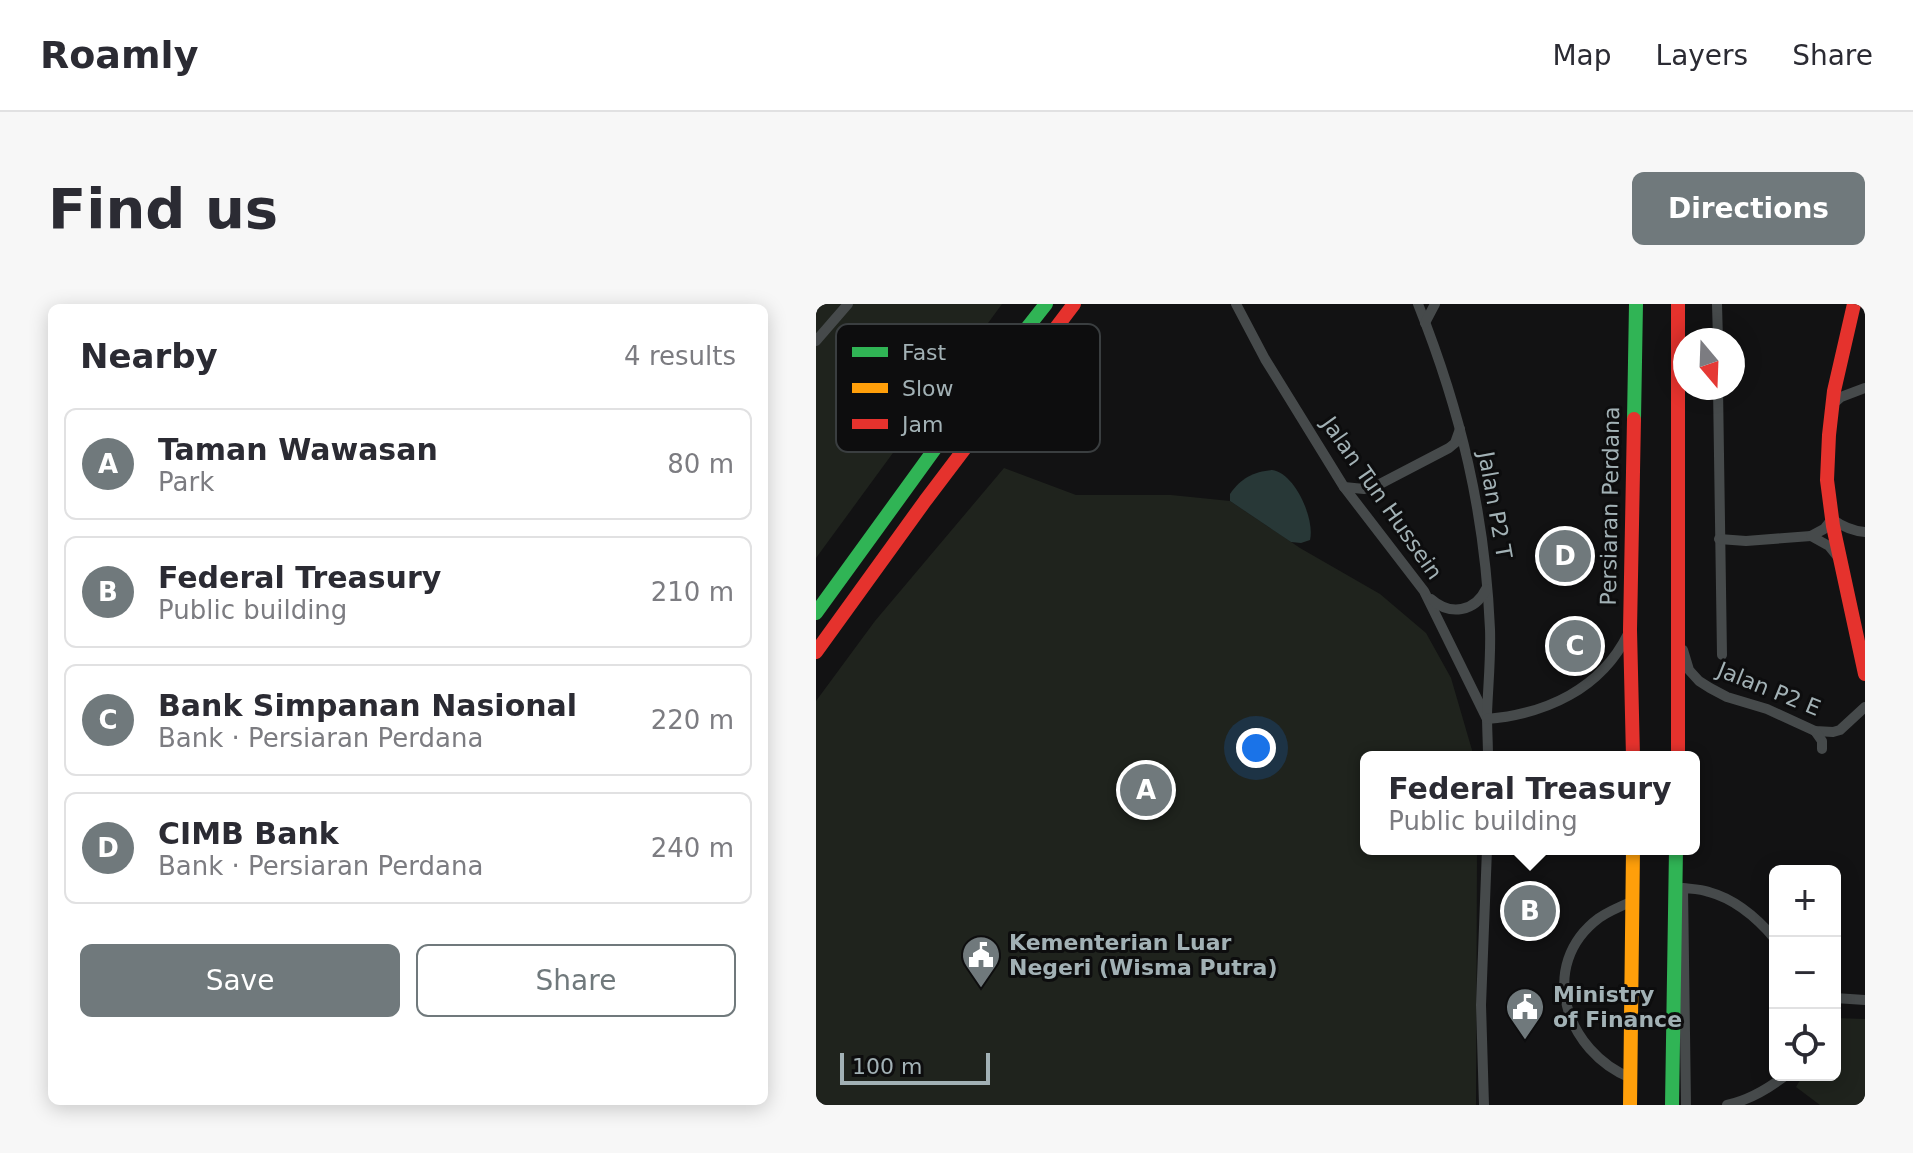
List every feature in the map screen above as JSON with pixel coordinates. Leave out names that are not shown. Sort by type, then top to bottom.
[{"type":"main road","points":[[1030,324],[1046,304]]},
{"type":"main road","points":[[1059,324],[1074,304]]},
{"type":"main road","name":"Persiaran Perdana","points":[[1633,751],[1630,630],[1636,304]]},
{"type":"main road","points":[[1678,304],[1678,751]]},
{"type":"main road","points":[[1854,304],[1831,405],[1827,482],[1850,615],[1865,674]]},
{"type":"main road","points":[[816,613],[933,452]]},
{"type":"main road","points":[[816,652],[962,452]]},
{"type":"main road","points":[[1630,1105],[1633,855]]},
{"type":"main road","points":[[1672,1105],[1676,855]]},
{"type":"street","points":[[816,341],[848,304]]},
{"type":"street","name":"Jalan Tun Hussein","points":[[1236,304],[1265,359],[1344,487],[1424,591],[1487,719]]},
{"type":"street","name":"Jalan P2 T","points":[[1418,304],[1461,427],[1475,488],[1490,633],[1488,751]]},
{"type":"street","points":[[1425,323],[1435,304]]},
{"type":"street","points":[[1717,304],[1718,328]]},
{"type":"street","points":[[1843,304],[1850,320]]},
{"type":"street","points":[[1831,405],[1841,397],[1865,388]]},
{"type":"street","points":[[1718,400],[1722,655]]},
{"type":"street","points":[[1344,487],[1371,487],[1429,459],[1455,443],[1461,427]]},
{"type":"street","points":[[1719,539],[1746,541],[1811,536],[1824,529],[1832,519],[1853,531],[1865,532]]},
{"type":"street","points":[[1811,536],[1829,546],[1840,561]]},
{"type":"street","points":[[1424,591],[1446,609],[1464,609],[1480,599],[1487,583]]},
{"type":"street","points":[[1487,719],[1515,717],[1572,694],[1601,673],[1614,659],[1630,630]]},
{"type":"street","name":"Jalan P2 E","points":[[1679,636],[1689,670],[1699,681],[1727,697],[1767,709],[1815,731],[1840,730],[1865,707]]},
{"type":"street","points":[[1815,731],[1820,737],[1822,749]]},
{"type":"street","points":[[1484,1105],[1481,1005],[1487,855]]},
{"type":"street","points":[[1686,1105],[1683,888],[1709,892],[1737,905],[1760,922],[1773,937]]},
{"type":"street","points":[[1631,1078],[1586,1045],[1570,1017],[1564,984],[1566,965],[1583,934],[1599,919],[1633,901]]},
{"type":"street","points":[[1841,998],[1865,1000]]},
{"type":"street","points":[[1727,1105],[1741,1102],[1778,1081]]},
{"type":"shaded area","points":[[816,304],[1002,304],[987,324],[836,324],[836,452],[894,452],[816,558]]},
{"type":"shaded area","points":[[1004,468],[1076,495],[1171,495],[1230,501],[1300,548],[1380,594],[1426,633],[1451,678],[1472,751],[1360,751],[1360,855],[1477,855],[1476,1105],[816,1105],[816,701],[875,621]]},
{"type":"shaded area","points":[[1272,470],[1288,479],[1302,498],[1311,531],[1310,540],[1291,542],[1230,501],[1230,494],[1243,480],[1253,474]]},
{"type":"shaded area","points":[[1841,1018],[1865,1019],[1865,1105],[1820,1105],[1796,1087],[1800,1081],[1841,1081]]},
{"type":"traffic: fast","points":[[1030,324],[1046,304]]},
{"type":"traffic: fast","points":[[1634,419],[1636,304]]},
{"type":"traffic: fast","points":[[816,613],[933,452]]},
{"type":"traffic: fast","points":[[1672,1105],[1676,855]]},
{"type":"traffic: slow","points":[[1630,1105],[1633,855]]},
{"type":"traffic: jam","points":[[1059,324],[1074,304]]},
{"type":"traffic: jam","points":[[1678,304],[1678,751]]},
{"type":"traffic: jam","points":[[1854,304],[1834,391],[1827,480],[1833,526],[1865,674]]},
{"type":"traffic: jam","points":[[1633,751],[1630,630],[1634,419]]},
{"type":"traffic: jam","points":[[816,652],[962,452]]},
{"type":"place","name":"CIMB Bank","points":[[1565,556]]},
{"type":"place","name":"Bank Simpanan Nasional","points":[[1575,646]]},
{"type":"place","name":"Taman Wawasan","points":[[1146,790]]},
{"type":"place","name":"Federal Treasury","points":[[1530,911]]},
{"type":"place","name":"Kementerian Luar Negeri (Wisma Putra)","points":[[981,989]]},
{"type":"place","name":"Ministry of Finance","points":[[1525,1041]]}]
